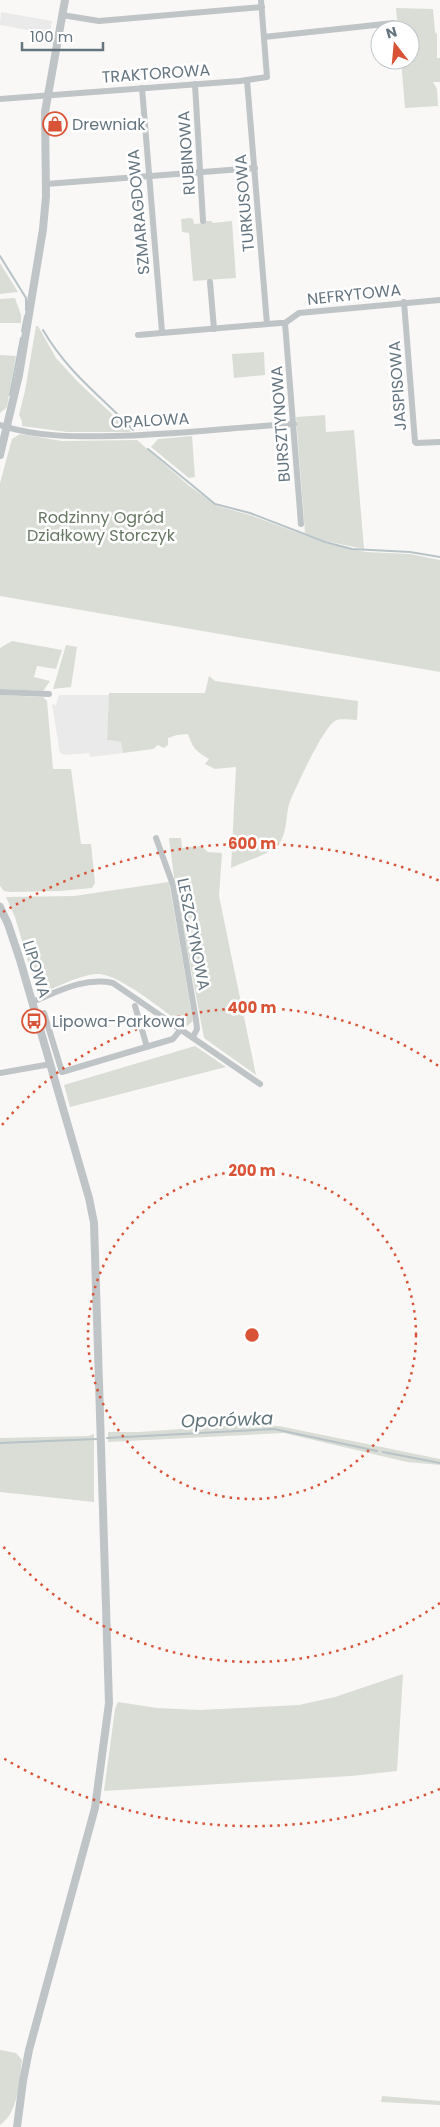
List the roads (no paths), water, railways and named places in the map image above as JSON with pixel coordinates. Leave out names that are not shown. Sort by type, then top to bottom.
[{"type":"street","points":[[0,455],[4,426],[19,376],[44,226],[46,184],[44,136],[47,95],[65,0]]},
{"type":"street","points":[[62,15],[99,21],[261,3],[264,37],[370,26]]},
{"type":"street","name":"TRAKTOROWA","points":[[0,99],[268,77],[264,37]]},
{"type":"street","name":"TURKUSOWA","points":[[248,80],[267,324]]},
{"type":"street","name":"RUBINOWA","points":[[195,84],[203,221]]},
{"type":"street","name":"SZMARAGDOWA","points":[[142,88],[162,332]]},
{"type":"street","points":[[46,184],[255,168]]},
{"type":"street","points":[[210,282],[214,329]]},
{"type":"street","name":"NEFRYTOWA","points":[[138,335],[285,323],[299,313],[440,300]]},
{"type":"street","name":"JASPISOWA","points":[[404,302],[415,442],[440,442]]},
{"type":"street","name":"BURSZTYNOWA","points":[[285,323],[301,524]]},
{"type":"street","name":"OPALOWA","points":[[4,426],[61,436],[88,436],[157,435],[294,424]]},
{"type":"street","points":[[0,692],[49,694]]},
{"type":"street","name":"LESZCZYNOWA","points":[[156,838],[173,885],[196,1020],[197,1029],[193,1037]]},
{"type":"street","name":"LIPOWA","points":[[0,909],[12,933],[89,1198],[94,1223],[109,1704],[95,1808],[29,2050],[17,2127]]},
{"type":"street","points":[[32,1002],[83,982],[98,980],[107,982],[122,988],[260,1084]]},
{"type":"street","points":[[135,1006],[147,1047]]},
{"type":"street","points":[[44,1013],[62,1072],[172,1039],[181,1029]]},
{"type":"street","points":[[0,1073],[51,1067]]},
{"type":"waterway","points":[[0,256],[26,298],[26,310]]},
{"type":"waterway","points":[[22,331],[25,316]]},
{"type":"waterway","points":[[43,330],[63,359],[133,430]]},
{"type":"waterway","points":[[10,395],[21,338]]},
{"type":"waterway","points":[[148,449],[215,504],[250,513],[325,542],[352,549],[410,552],[440,557]]},
{"type":"waterway","name":"Oporówka","points":[[107,1438],[274,1429],[377,1451]]},
{"type":"waterway","name":"Oporówka","points":[[0,1443],[97,1439]]},
{"type":"waterway","name":"Oporówka","points":[[383,1452],[440,1463]]},
{"type":"place","name":"Drewniak","points":[[55,124]]},
{"type":"place","name":"Lipowa-Parkowa","points":[[34,1021]]},
{"type":"park label","name":"Rodzinny Ogród Działkowy Storczyk","points":[[101,526]]}]
